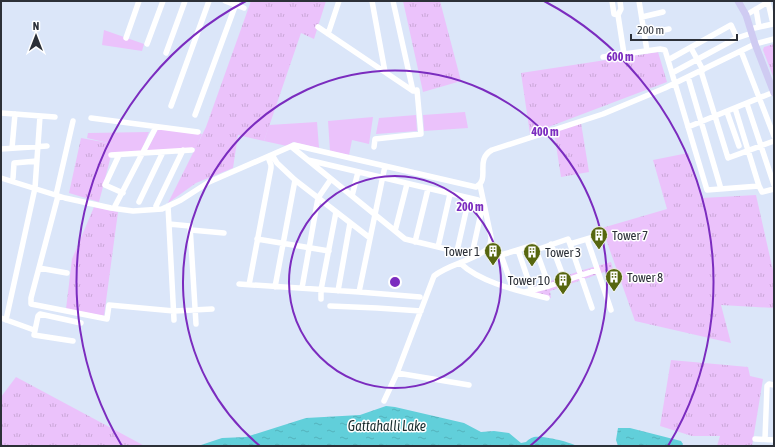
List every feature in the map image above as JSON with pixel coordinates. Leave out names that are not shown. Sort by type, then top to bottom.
[{"type":"main road","points":[[738,1],[746,15],[754,44],[774,93]]},
{"type":"street","points":[[126,38],[139,1]]},
{"type":"street","points":[[147,44],[163,1]]},
{"type":"street","points":[[166,53],[185,1]]},
{"type":"street","points":[[170,106],[209,1]]},
{"type":"street","points":[[225,1],[236,3],[244,8]]},
{"type":"street","points":[[328,34],[339,1]]},
{"type":"street","points":[[372,1],[385,72]]},
{"type":"street","points":[[393,1],[413,91]]},
{"type":"street","points":[[612,1],[613,12],[618,15]]},
{"type":"street","points":[[620,1],[621,9],[618,15],[624,54]]},
{"type":"street","points":[[639,1],[648,51]]},
{"type":"street","points":[[672,73],[759,27],[773,24],[768,2],[746,15]]},
{"type":"street","points":[[195,115],[236,3]]},
{"type":"street","points":[[756,9],[759,27]]},
{"type":"street","points":[[642,17],[663,12]]},
{"type":"street","points":[[668,60],[731,25],[737,38]]},
{"type":"street","points":[[318,27],[413,91],[417,90],[421,134],[375,139],[374,148]]},
{"type":"street","points":[[644,34],[669,29]]},
{"type":"street","points":[[490,249],[491,237],[480,185],[482,181],[483,159],[486,153],[603,114],[688,77],[754,44],[774,40]]},
{"type":"street","points":[[691,48],[698,59],[702,70],[728,158],[774,141]]},
{"type":"street","points":[[603,57],[664,49],[707,190],[760,186]]},
{"type":"street","points":[[741,51],[774,136]]},
{"type":"street","points":[[688,77],[721,189]]},
{"type":"street","points":[[688,127],[774,93]]},
{"type":"street","points":[[747,104],[774,185]]},
{"type":"street","points":[[735,108],[762,192],[774,189]]},
{"type":"street","points":[[727,112],[739,146]]},
{"type":"street","points":[[1,113],[55,117]]},
{"type":"street","points":[[12,148],[15,114]]},
{"type":"street","points":[[34,330],[4,319],[35,188],[40,116]]},
{"type":"street","points":[[91,118],[198,132]]},
{"type":"street","points":[[73,121],[57,196],[31,298],[31,304],[107,319],[108,305],[174,311],[212,309]]},
{"type":"street","points":[[114,208],[156,127]]},
{"type":"street","points":[[1,178],[57,196],[114,208],[134,211],[162,209],[182,200],[209,182],[294,145],[465,185],[476,187],[480,185]]},
{"type":"street","points":[[1,149],[47,146]]},
{"type":"street","points":[[293,148],[405,239],[472,254],[481,215],[478,200],[308,160]]},
{"type":"street","points":[[156,206],[184,150]]},
{"type":"street","points":[[111,155],[192,150]]},
{"type":"street","points":[[138,202],[163,152]]},
{"type":"street","points":[[119,155],[105,185],[123,192]]},
{"type":"street","points":[[270,156],[295,180],[370,238]]},
{"type":"street","points":[[249,285],[272,164],[270,156]]},
{"type":"street","points":[[13,178],[14,163],[37,161]]},
{"type":"street","points":[[359,292],[376,216],[385,166]]},
{"type":"street","points":[[352,196],[358,172]]},
{"type":"street","points":[[302,288],[318,198],[331,179]]},
{"type":"street","points":[[275,287],[295,180]]},
{"type":"street","points":[[395,231],[407,184]]},
{"type":"street","points":[[415,242],[428,188]]},
{"type":"street","points":[[438,247],[450,194]]},
{"type":"street","points":[[457,251],[469,198]]},
{"type":"street","points":[[168,206],[174,320]]},
{"type":"street","points":[[321,299],[321,290],[336,212]]},
{"type":"street","points":[[338,291],[350,223]]},
{"type":"street","points":[[169,224],[190,226],[196,324]]},
{"type":"street","points":[[191,230],[224,233]]},
{"type":"street","points":[[570,244],[597,236]]},
{"type":"street","points":[[258,239],[329,251]]},
{"type":"street","points":[[536,250],[568,239],[592,308]]},
{"type":"street","points":[[587,239],[611,310]]},
{"type":"street","points":[[551,244],[565,281]]},
{"type":"street","points":[[501,255],[534,245],[549,286]]},
{"type":"street","points":[[490,249],[501,255],[513,289]]},
{"type":"street","points":[[384,401],[397,373],[435,275],[490,249]]},
{"type":"street","points":[[518,250],[532,290]]},
{"type":"street","points":[[460,263],[477,276],[513,289],[547,298]]},
{"type":"street","points":[[39,268],[67,273]]},
{"type":"street","points":[[525,292],[549,286],[597,270]]},
{"type":"street","points":[[239,284],[420,297]]},
{"type":"street","points":[[330,306],[421,311]]},
{"type":"street","points":[[72,342],[34,335],[38,316],[40,314],[81,323]]},
{"type":"street","points":[[397,373],[469,385]]},
{"type":"street","points":[[765,440],[767,386],[769,384],[774,385]]},
{"type":"street","points":[[755,439],[774,440]]},
{"type":"green space","points":[[251,1],[326,1],[314,39],[301,33],[264,141],[238,135],[233,168],[196,183],[168,203],[206,127]]},
{"type":"green space","points":[[403,1],[440,1],[461,81],[423,92]]},
{"type":"green space","points":[[104,30],[144,44],[142,51],[102,45]]},
{"type":"green space","points":[[774,44],[774,79],[763,50],[764,47]]},
{"type":"green space","points":[[658,52],[667,82],[530,134],[521,73]]},
{"type":"green space","points":[[465,112],[468,128],[424,131],[423,115]]},
{"type":"green space","points":[[416,115],[417,131],[376,134],[379,118]]},
{"type":"green space","points":[[373,117],[369,144],[352,140],[349,155],[330,151],[328,121]]},
{"type":"green space","points":[[317,122],[319,148],[293,142],[287,146],[264,141],[269,125]]},
{"type":"green space","points":[[581,123],[589,172],[561,177],[554,132]]},
{"type":"green space","points":[[158,129],[202,134],[196,148],[146,152]]},
{"type":"green space","points":[[149,132],[141,152],[111,154],[113,144],[87,138],[88,133]]},
{"type":"green space","points":[[81,138],[114,144],[99,202],[69,193]]},
{"type":"green space","points":[[688,153],[702,198],[756,195],[774,275],[774,308],[721,305],[731,343],[635,321],[602,228],[667,209],[653,160]]},
{"type":"green space","points":[[94,207],[118,212],[104,316],[66,309],[72,259]]},
{"type":"green space","points":[[611,262],[613,269],[550,291],[551,298],[534,294],[533,287]]},
{"type":"green space","points":[[671,360],[748,367],[750,376],[763,379],[752,446],[717,446],[720,436],[692,436],[660,426]]},
{"type":"green space","points":[[16,377],[144,446],[1,446],[1,397]]},
{"type":"water","name":"Gattahalli Lake","points":[[386,406],[464,423],[481,432],[494,431],[509,433],[521,443],[526,442],[533,437],[543,437],[556,439],[577,446],[198,446],[222,438],[246,437],[306,418],[360,415]]},
{"type":"water","points":[[618,428],[630,428],[681,441],[683,444],[682,446],[618,446],[616,440]]},
{"type":"place","name":"Tower 7","points":[[599,250]]},
{"type":"place","name":"Tower 1","points":[[493,266]]},
{"type":"place","name":"Tower 3","points":[[532,267]]},
{"type":"place","name":"Tower 8","points":[[614,292]]},
{"type":"place","name":"Tower 10","points":[[563,295]]}]
